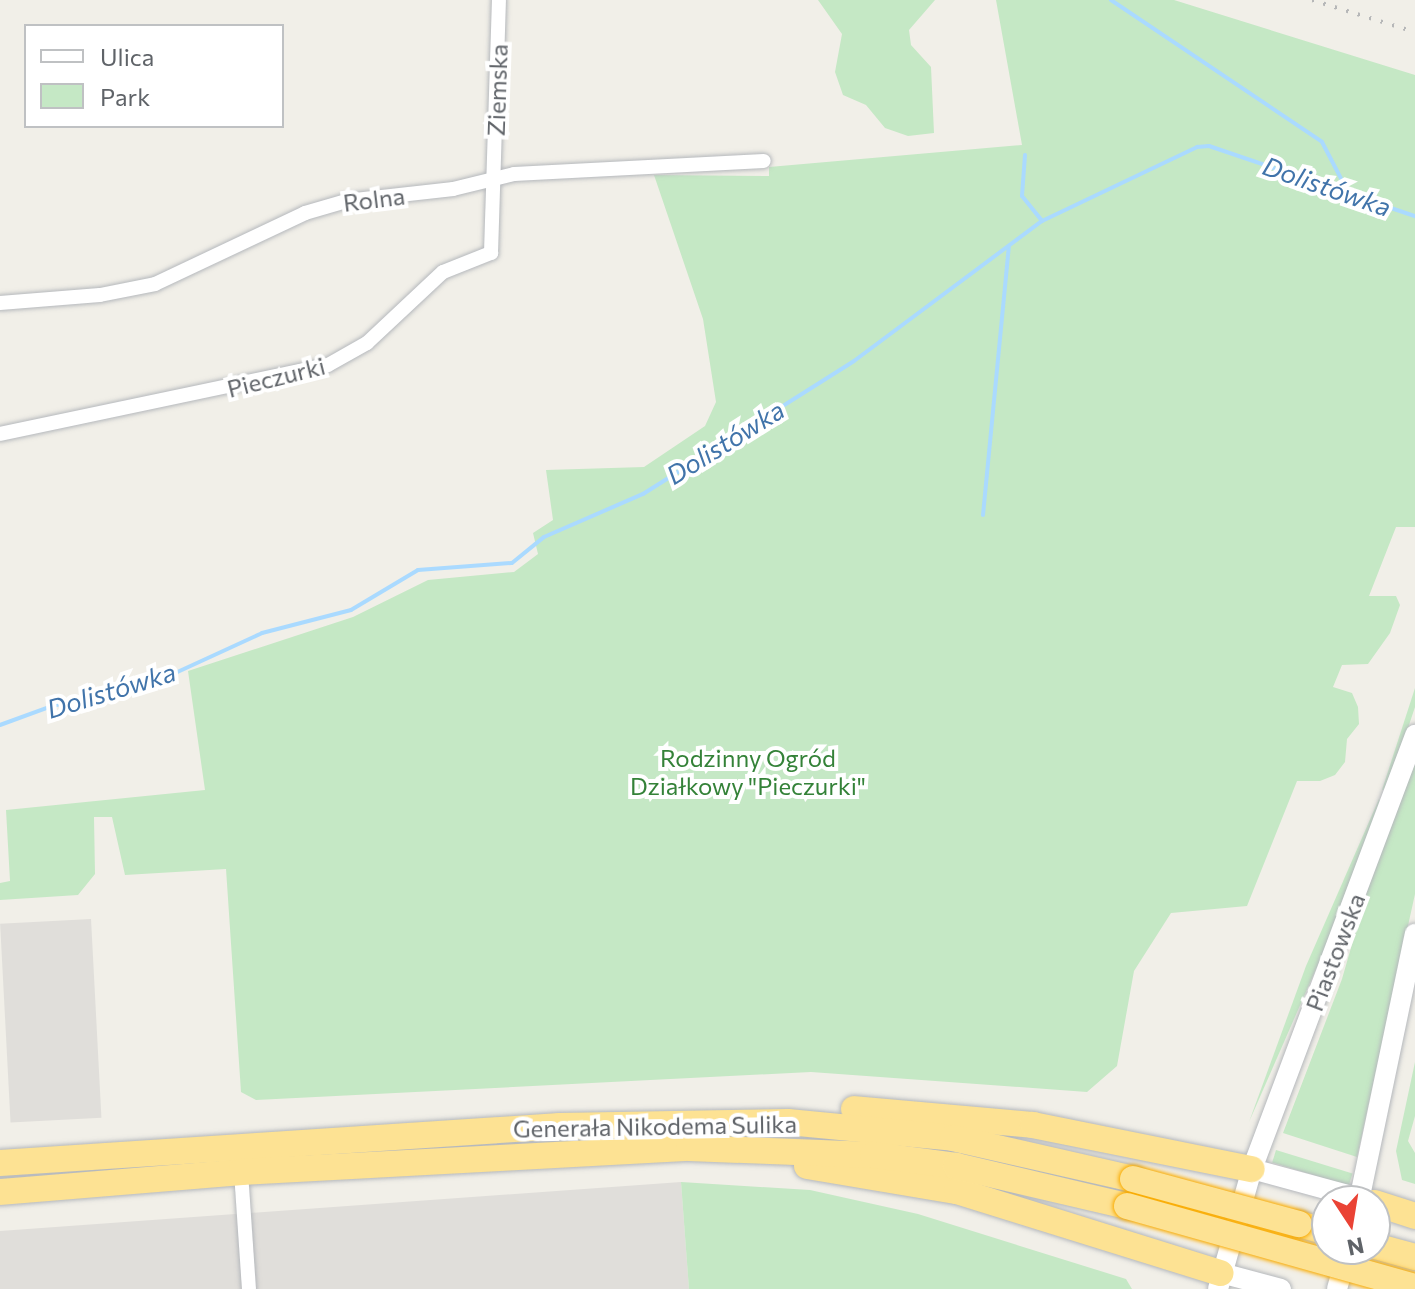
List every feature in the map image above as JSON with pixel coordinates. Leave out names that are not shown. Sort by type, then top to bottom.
[{"type":"highway","points":[[560,1126],[652,1110],[800,1105],[1033,1125],[1252,1169]]},
{"type":"highway","name":"Generała Nikodema Sulika","points":[[0,1163],[560,1126],[732,1121],[869,1127],[1021,1151],[1311,1227]]},
{"type":"highway","name":"Generała Nikodema Sulika","points":[[0,1192],[241,1172],[689,1148],[873,1155],[1035,1181],[1415,1287]]},
{"type":"highway","points":[[620,1151],[768,1161],[957,1191],[1219,1281]]},
{"type":"highway","points":[[1391,1209],[1415,1216]]},
{"type":"highway","points":[[1391,1250],[1415,1257]]},
{"type":"main road","name":"Piastowska","points":[[1219,1281],[1252,1169],[1415,735]]},
{"type":"main road","points":[[1368,1185],[1415,934]]},
{"type":"main road","points":[[1252,1169],[1311,1186]]},
{"type":"main road","points":[[1337,1289],[1344,1265]]},
{"type":"main road","points":[[1219,1281],[1281,1289]]},
{"type":"street","name":"Ziemska","points":[[492,179],[499,0]]},
{"type":"street","name":"Rolna","points":[[0,303],[100,295],[155,284],[328,205],[492,179],[764,161]]},
{"type":"street","name":"Pieczurki","points":[[0,434],[307,373],[341,360],[367,343],[443,272],[491,253],[492,179]]},
{"type":"street","points":[[241,1172],[249,1289]]},
{"type":"shaded area","points":[[91,919],[101,1118],[11,1122],[0,924]]},
{"type":"shaded area","points":[[681,1182],[689,1289],[0,1289],[0,1231]]},
{"type":"green space","points":[[818,0],[935,0],[909,30],[911,45],[931,67],[934,133],[908,136],[885,128],[866,105],[843,95],[835,72],[842,34]]},
{"type":"green space","name":"Rodzinny Ogród Działkowy \"Pieczurki\"","points":[[996,0],[1174,0],[1415,75],[1415,527],[1396,527],[1369,596],[1396,596],[1400,605],[1390,633],[1368,664],[1342,665],[1333,687],[1352,693],[1358,707],[1359,724],[1347,739],[1345,762],[1335,775],[1320,781],[1297,781],[1247,906],[1171,913],[1134,971],[1117,1066],[1087,1092],[811,1072],[256,1100],[241,1092],[226,869],[125,875],[112,817],[94,817],[95,874],[78,895],[0,900],[0,883],[10,881],[6,810],[205,790],[188,671],[353,617],[428,580],[514,572],[538,554],[533,533],[553,520],[546,470],[644,467],[705,426],[716,402],[703,319],[654,175],[769,176],[769,167],[1022,145]]},
{"type":"green space","points":[[1415,688],[1415,707],[1388,788],[1382,790]]},
{"type":"green space","points":[[1415,760],[1415,894],[1357,1157],[1283,1133],[1342,979],[1369,885]]},
{"type":"green space","points":[[1379,799],[1382,806],[1354,882],[1249,1122],[1306,966]]},
{"type":"green space","points":[[1415,1062],[1415,1116],[1408,1141],[1415,1153],[1415,1184],[1402,1180],[1396,1151]]},
{"type":"green space","points":[[1276,1150],[1353,1173],[1349,1185],[1272,1162]]},
{"type":"green space","points":[[681,1182],[810,1190],[918,1214],[1126,1279],[1132,1289],[689,1289]]},
{"type":"waterway","points":[[1111,0],[1322,142],[1347,190]]},
{"type":"waterway","name":"Dolistówka","points":[[0,725],[52,706],[160,680],[262,633],[351,610],[418,570],[512,563],[544,537],[643,494],[854,361],[1042,221],[1197,147],[1209,146],[1415,216]]},
{"type":"waterway","points":[[1025,155],[1022,196],[1042,221]]},
{"type":"waterway","points":[[983,515],[1009,247]]},
{"type":"railway","points":[[1312,0],[1415,32]]}]
